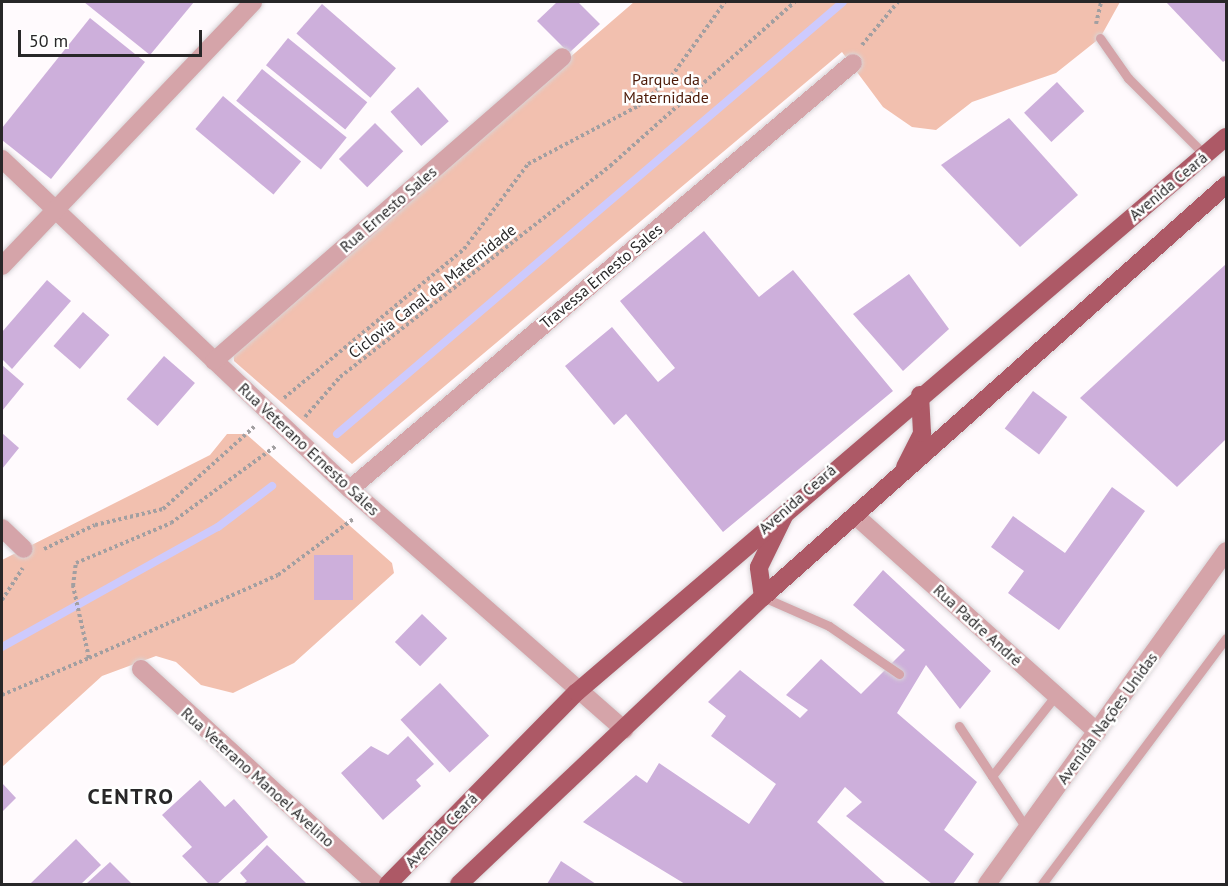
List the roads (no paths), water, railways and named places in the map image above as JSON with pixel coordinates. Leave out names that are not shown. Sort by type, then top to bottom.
[{"type":"main road","name":"Avenida Ceará","points":[[388,885],[577,692],[795,500],[1227,137]]},
{"type":"main road","points":[[459,885],[763,597],[858,518],[900,476],[1227,185]]},
{"type":"main road","points":[[900,476],[922,433],[920,395]]},
{"type":"main road","points":[[763,597],[759,567],[795,500]]},
{"type":"street","points":[[2,266],[253,2]]},
{"type":"street","name":"Rua Ernesto Sales","points":[[214,361],[562,57]]},
{"type":"street","name":"Travessa Ernesto Sales","points":[[350,489],[853,63]]},
{"type":"street","name":"Rua Veterano Ernesto Sáles","points":[[2,159],[57,209],[290,434],[577,692],[624,730]]},
{"type":"street","name":"Rua Padre André","points":[[858,518],[1097,732]]},
{"type":"street","points":[[2,528],[24,549]]},
{"type":"street","name":"Avenida Nações Unidas","points":[[987,885],[1227,551]]},
{"type":"street","name":"Rua Veterano Manoel Avelino","points":[[141,669],[376,885]]},
{"type":"lane","points":[[1100,38],[1128,78],[1205,155]]},
{"type":"lane","points":[[763,597],[829,626],[899,674]]},
{"type":"lane","points":[[1042,885],[1227,638]]},
{"type":"lane","points":[[992,776],[1056,695]]},
{"type":"lane","points":[[959,726],[1027,829]]},
{"type":"waterway","points":[[337,434],[843,2]]},
{"type":"waterway","points":[[2,647],[218,527],[272,486]]},
{"type":"district","name":"CENTRO","points":[[131,797]]},
{"type":"park label","name":"Parque da Maternidade","points":[[666,88]]}]
